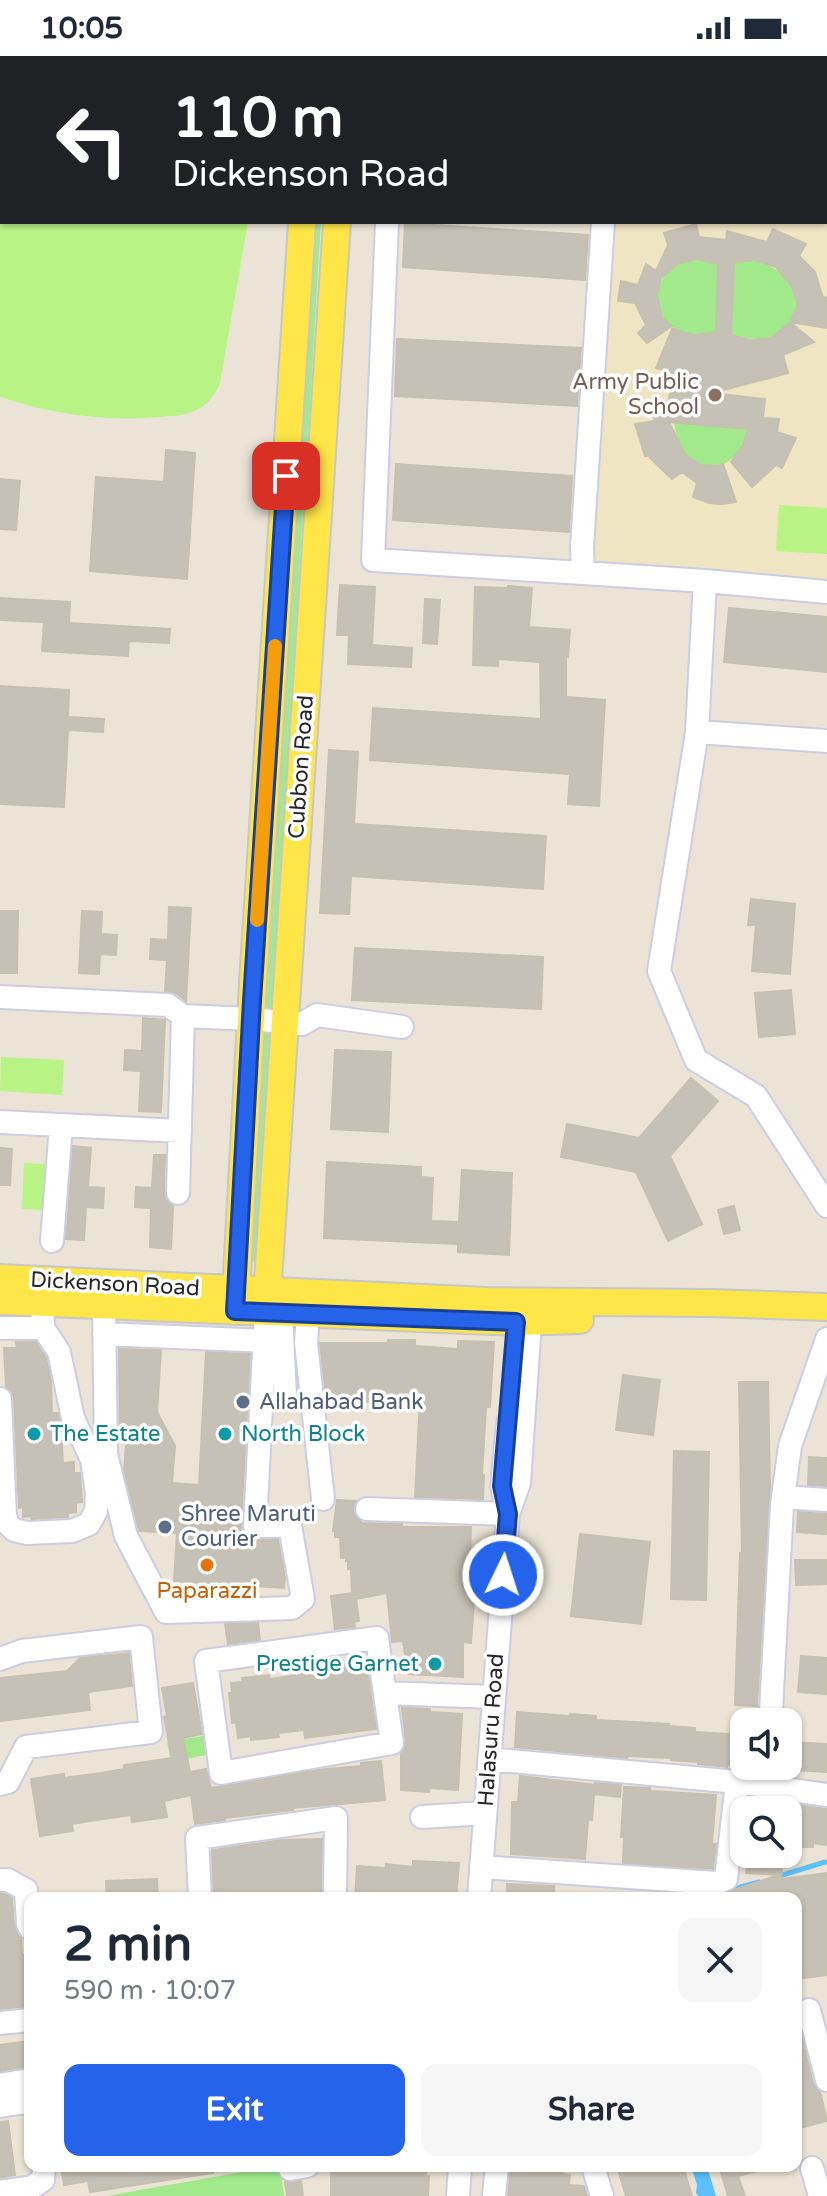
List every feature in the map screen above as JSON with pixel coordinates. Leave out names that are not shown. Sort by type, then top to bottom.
[{"type":"main road","name":"Cubbon Road","points":[[235,1301],[302,224]]},
{"type":"main road","name":"Cubbon Road","points":[[272,1306],[285,1023],[337,224]]},
{"type":"main road","points":[[286,476],[320,479]]},
{"type":"main road","points":[[277,617],[311,619]]},
{"type":"main road","name":"Dickenson Road","points":[[0,1278],[235,1301],[308,1314],[523,1312],[709,1303],[827,1307]]},
{"type":"main road","name":"Dickenson Road","points":[[0,1301],[43,1316],[104,1306],[235,1301]]},
{"type":"main road","name":"Dickenson Road","points":[[272,1306],[827,1320]]},
{"type":"street","points":[[387,224],[373,560],[827,592]]},
{"type":"street","points":[[583,573],[582,547],[603,224]]},
{"type":"street","points":[[705,581],[697,732],[659,971],[696,1060],[756,1096],[827,1206]]},
{"type":"street","points":[[697,732],[827,741]]},
{"type":"street","points":[[0,997],[168,1005],[183,1016],[302,1024],[317,1015],[402,1027]]},
{"type":"street","points":[[178,1193],[183,1016]]},
{"type":"street","points":[[0,1122],[180,1131]]},
{"type":"street","points":[[52,1241],[61,1125]]},
{"type":"street","points":[[104,1306],[106,1454],[126,1536],[166,1612],[292,1608],[303,1599],[290,1526],[255,1526],[265,1341],[272,1306]]},
{"type":"street","points":[[272,1306],[285,1396]]},
{"type":"street","name":"Halasuru Road","points":[[479,1892],[508,1514],[502,1486],[523,1312]]},
{"type":"street","points":[[308,1314],[306,1343],[323,1499]]},
{"type":"street","points":[[0,1328],[43,1316],[59,1352],[73,1418],[92,1460],[97,1493],[96,1511],[89,1524],[72,1531],[27,1533],[14,1530],[8,1524],[5,1516],[0,1399]]},
{"type":"street","points":[[104,1334],[265,1341]]},
{"type":"street","points":[[771,1708],[783,1497],[790,1446],[827,1339]]},
{"type":"street","points":[[783,1497],[827,1500]]},
{"type":"street","points":[[367,1509],[508,1514]]},
{"type":"street","points":[[0,1659],[22,1651],[141,1637],[151,1732],[26,1747],[8,1782],[0,1784]]},
{"type":"street","points":[[377,1638],[385,1693],[392,1743],[221,1773],[206,1661],[377,1638]]},
{"type":"street","points":[[385,1693],[494,1697]]},
{"type":"street","points":[[489,1759],[737,1782],[827,1795]]},
{"type":"street","points":[[481,1867],[716,1883],[726,1879],[737,1782]]},
{"type":"street","points":[[422,1817],[485,1813]]},
{"type":"street","points":[[200,1892],[197,1838],[336,1818],[335,1892]]},
{"type":"street","points":[[0,1880],[8,1880],[26,1892]]},
{"type":"street","points":[[811,2010],[827,2080]]},
{"type":"street","points":[[0,2023],[24,2021]]},
{"type":"street","points":[[0,2038],[24,2036]]},
{"type":"street","points":[[0,2085],[24,2081]]},
{"type":"street","points":[[0,2106],[24,2102]]},
{"type":"street","points":[[812,2168],[820,2196]]},
{"type":"street","points":[[0,2192],[32,2187],[43,2180],[44,2172]]},
{"type":"street","points":[[458,2196],[460,2172]]},
{"type":"street","points":[[494,2196],[496,2172]]},
{"type":"street","points":[[595,2172],[602,2196]]},
{"type":"shaded area","name":"Army Public School","points":[[614,224],[827,224],[827,585],[590,567]]},
{"type":"green space","points":[[0,224],[248,224],[220,383],[204,405],[178,415],[119,418],[59,412],[0,397]]},
{"type":"green space","points":[[315,224],[321,224],[307,457],[301,456]]},
{"type":"green space","points":[[698,259],[718,264],[716,332],[687,334],[669,325],[663,317],[659,307],[659,287],[670,269],[679,263]]},
{"type":"green space","points":[[755,260],[784,276],[798,305],[786,326],[764,339],[731,335],[734,262]]},
{"type":"green space","points":[[674,422],[748,429],[742,445],[731,459],[725,464],[709,467],[684,453]]},
{"type":"green space","points":[[298,492],[304,493],[258,1262],[251,1261]]},
{"type":"green space","points":[[779,505],[827,508],[827,554],[776,551]]},
{"type":"green space","points":[[1,1057],[64,1060],[62,1095],[0,1091]]},
{"type":"green space","points":[[24,1163],[45,1164],[43,1210],[22,1209]]},
{"type":"green space","points":[[203,1736],[206,1755],[171,1762],[167,1742]]},
{"type":"green space","points":[[242,2172],[281,2172],[284,2196],[106,2196]]},
{"type":"water","points":[[693,2172],[709,2172],[716,2196],[698,2196]]},
{"type":"building","points":[[405,224],[588,235],[585,280],[403,267]]},
{"type":"building","points":[[696,224],[699,237],[726,240],[727,231],[767,242],[773,229],[806,244],[799,256],[815,272],[823,298],[827,297],[827,328],[790,322],[814,342],[783,355],[788,373],[712,393],[765,399],[763,418],[779,419],[777,432],[796,438],[782,468],[776,465],[752,487],[731,462],[743,445],[748,429],[669,422],[685,455],[701,465],[723,464],[736,502],[722,504],[693,497],[697,483],[682,472],[672,479],[645,456],[635,424],[654,421],[655,392],[663,408],[668,409],[672,373],[656,368],[672,329],[695,335],[716,332],[718,264],[698,259],[679,263],[661,278],[657,296],[662,318],[672,326],[647,343],[638,333],[646,325],[635,303],[618,301],[621,281],[638,285],[646,264],[656,271],[668,245],[664,233]],"holes":[[[755,260],[776,267],[791,285],[798,305],[790,322],[772,338],[750,340],[731,335],[734,262]]]},
{"type":"building","points":[[397,339],[581,348],[577,406],[395,396]]},
{"type":"building","points":[[166,450],[195,453],[187,579],[90,571],[96,477],[164,482]]},
{"type":"building","points":[[396,464],[572,476],[569,532],[393,520]]},
{"type":"building","points":[[0,479],[20,481],[16,530],[0,529]]},
{"type":"building","points":[[340,585],[375,587],[372,645],[412,648],[411,667],[348,664],[349,635],[337,635]]},
{"type":"building","points":[[475,587],[532,588],[529,627],[570,630],[566,656],[566,697],[605,700],[599,806],[568,804],[570,774],[370,760],[373,708],[541,719],[540,662],[498,659],[498,666],[473,665]]},
{"type":"building","points":[[0,598],[70,602],[69,623],[170,629],[169,643],[129,641],[128,656],[42,651],[44,622],[0,620]]},
{"type":"building","points":[[425,599],[440,600],[437,644],[423,643]]},
{"type":"building","points":[[729,608],[827,617],[827,672],[724,662]]},
{"type":"building","points":[[0,686],[69,690],[68,717],[104,719],[103,732],[68,730],[64,807],[0,804]]},
{"type":"building","points":[[329,750],[358,752],[354,824],[546,836],[543,889],[351,876],[349,914],[320,913]]},
{"type":"building","points":[[751,899],[795,904],[790,974],[752,971],[756,925],[748,925]]},
{"type":"building","points":[[169,907],[191,908],[186,1001],[176,993],[165,991],[167,960],[150,959],[151,939],[168,940]]},
{"type":"building","points":[[0,911],[18,911],[17,973],[0,973]]},
{"type":"building","points":[[82,911],[102,912],[101,934],[117,935],[116,955],[100,954],[99,974],[79,973]]},
{"type":"building","points":[[355,948],[543,957],[541,1009],[352,1000]]},
{"type":"building","points":[[791,990],[795,1034],[759,1037],[755,993]]},
{"type":"building","points":[[143,1018],[165,1020],[161,1112],[139,1111],[141,1071],[124,1070],[125,1050],[142,1051]]},
{"type":"building","points":[[335,1050],[391,1052],[388,1132],[331,1129]]},
{"type":"building","points":[[691,1078],[718,1101],[670,1156],[702,1224],[668,1241],[636,1172],[561,1157],[567,1124],[639,1138]]},
{"type":"building","points":[[73,1146],[91,1148],[88,1187],[104,1188],[103,1208],[86,1207],[84,1240],[66,1239]]},
{"type":"building","points":[[0,1148],[12,1149],[10,1185],[0,1185]]},
{"type":"building","points":[[154,1155],[165,1155],[164,1193],[173,1206],[171,1249],[150,1247],[151,1208],[135,1207],[136,1187],[152,1188]]},
{"type":"building","points":[[327,1162],[421,1167],[421,1177],[433,1178],[431,1221],[459,1222],[462,1170],[512,1173],[509,1255],[458,1252],[458,1244],[324,1238]]},
{"type":"building","points":[[734,1206],[740,1230],[724,1234],[718,1210]]},
{"type":"building","points":[[388,1340],[415,1340],[415,1346],[458,1349],[458,1341],[494,1342],[490,1407],[486,1407],[483,1499],[415,1497],[420,1398],[380,1397],[380,1402],[350,1402],[350,1396],[326,1396],[320,1343],[388,1343]]},
{"type":"building","name":"The Estate","points":[[16,1342],[36,1342],[46,1358],[51,1381],[52,1413],[58,1413],[61,1426],[63,1463],[74,1462],[74,1473],[80,1473],[82,1502],[76,1503],[76,1512],[68,1513],[68,1517],[32,1519],[31,1516],[23,1517],[23,1507],[19,1508],[14,1398],[6,1386],[4,1348],[17,1348]]},
{"type":"building","points":[[119,1349],[161,1350],[157,1412],[175,1446],[172,1483],[199,1485],[206,1352],[250,1354],[242,1535],[278,1540],[284,1588],[174,1581],[177,1533],[139,1531],[124,1470],[126,1446],[120,1434]]},
{"type":"building","points":[[623,1375],[660,1380],[653,1435],[616,1430]]},
{"type":"building","points":[[739,1382],[768,1382],[770,1490],[757,1706],[735,1705],[742,1553]]},
{"type":"building","points":[[674,1451],[709,1452],[706,1600],[671,1599]]},
{"type":"building","points":[[809,1457],[827,1458],[827,1486],[808,1485]]},
{"type":"building","points":[[337,1500],[356,1501],[354,1515],[362,1523],[402,1524],[402,1527],[471,1527],[470,1557],[476,1558],[474,1602],[471,1643],[463,1642],[463,1677],[408,1674],[403,1641],[392,1642],[387,1593],[356,1599],[359,1621],[354,1622],[355,1627],[335,1629],[331,1596],[352,1593],[351,1569],[348,1569],[346,1558],[341,1558],[340,1537],[335,1537],[333,1531]]},
{"type":"building","points":[[798,1512],[827,1514],[827,1534],[797,1532]]},
{"type":"building","points":[[580,1534],[650,1542],[641,1624],[571,1616]]},
{"type":"building","points":[[795,1560],[827,1560],[827,1584],[796,1585]]},
{"type":"building","points":[[258,1623],[260,1640],[228,1644],[225,1624]]},
{"type":"building","points":[[129,1653],[132,1686],[88,1692],[90,1710],[0,1721],[0,1678],[67,1671],[80,1658]]},
{"type":"building","points":[[801,1656],[827,1658],[827,1694],[798,1692]]},
{"type":"building","points":[[332,1658],[333,1665],[366,1662],[376,1729],[305,1738],[304,1730],[278,1733],[279,1737],[238,1738],[236,1722],[232,1723],[231,1683],[243,1682],[242,1678],[269,1675],[270,1679],[297,1675],[300,1673],[298,1663]]},
{"type":"building","points":[[193,1683],[202,1734],[183,1738],[190,1772],[206,1769],[211,1788],[381,1761],[385,1800],[292,1808],[195,1824],[191,1795],[164,1801],[167,1817],[132,1822],[131,1815],[96,1820],[72,1824],[73,1831],[40,1836],[31,1779],[101,1773],[124,1769],[124,1765],[172,1758],[162,1688]]},
{"type":"building","points":[[402,1708],[462,1714],[458,1790],[401,1790],[401,1753],[406,1742]]},
{"type":"building","points":[[517,1712],[596,1716],[596,1720],[669,1724],[695,1728],[695,1732],[730,1734],[730,1765],[698,1764],[671,1758],[627,1758],[515,1747]]},
{"type":"building","points":[[802,1743],[827,1744],[827,1772],[802,1771]]},
{"type":"building","points":[[520,1776],[595,1785],[585,1859],[511,1854],[512,1802],[518,1802]]},
{"type":"building","points":[[595,1783],[621,1785],[620,1797],[594,1794]]},
{"type":"building","points":[[624,1787],[716,1795],[713,1869],[623,1863]]},
{"type":"building","points":[[802,1806],[827,1809],[827,1845],[813,1843],[813,1847],[802,1847]]},
{"type":"building","points":[[322,1839],[321,1892],[214,1892],[212,1850],[281,1840]]},
{"type":"building","points":[[413,1861],[459,1863],[457,1892],[355,1892],[357,1866],[386,1868],[386,1864],[413,1867]]},
{"type":"building","points":[[747,1868],[782,1868],[781,1879],[827,1873],[827,1975],[802,1978],[802,1892],[730,1892],[778,1875],[746,1873]]},
{"type":"building","points":[[157,1879],[158,1892],[107,1892],[106,1881]]},
{"type":"building","points":[[507,1884],[554,1886],[554,1892],[507,1892]]},
{"type":"building","points":[[0,1894],[5,1894],[12,1898],[14,1925],[24,1955],[24,2007],[0,2009]]},
{"type":"building","points":[[802,2039],[813,2083],[820,2092],[827,2121],[802,2127]]},
{"type":"building","points":[[24,2042],[24,2067],[0,2071],[0,2045]]},
{"type":"building","points":[[8,2121],[15,2175],[0,2178],[0,2122]]},
{"type":"building","points":[[62,2172],[213,2172],[90,2192],[88,2181],[64,2185]]},
{"type":"building","points":[[331,2172],[426,2172],[426,2176],[429,2176],[428,2196],[331,2196]]},
{"type":"building","points":[[510,2172],[563,2172],[570,2175],[569,2185],[584,2186],[587,2196],[508,2196]]},
{"type":"building","points":[[685,2172],[692,2196],[626,2196],[619,2173]]},
{"type":"building","points":[[721,2172],[753,2172],[738,2176],[745,2196],[728,2196]]},
{"type":"building","points":[[301,2181],[303,2196],[287,2196],[285,2182]]},
{"type":"waterway","points":[[776,1877],[825,1862]]},
{"type":"waterway","points":[[723,1892],[759,1882]]},
{"type":"slow traffic","points":[[257,920],[275,646]]},
{"type":"place","name":"Army Public School","points":[[715,395]]},
{"type":"place","name":"Allahabad Bank","points":[[243,1402]]},
{"type":"place","name":"The Estate","points":[[34,1434]]},
{"type":"place","name":"North Block","points":[[225,1434]]},
{"type":"place","name":"Shree Maruti Courier","points":[[165,1527]]},
{"type":"place","name":"Paparazzi","points":[[207,1565]]},
{"type":"place","name":"Prestige Garnet","points":[[435,1664]]},
{"type":"route","points":[[286,476],[235,1311],[516,1322],[502,1486],[508,1514],[503,1575]]}]
